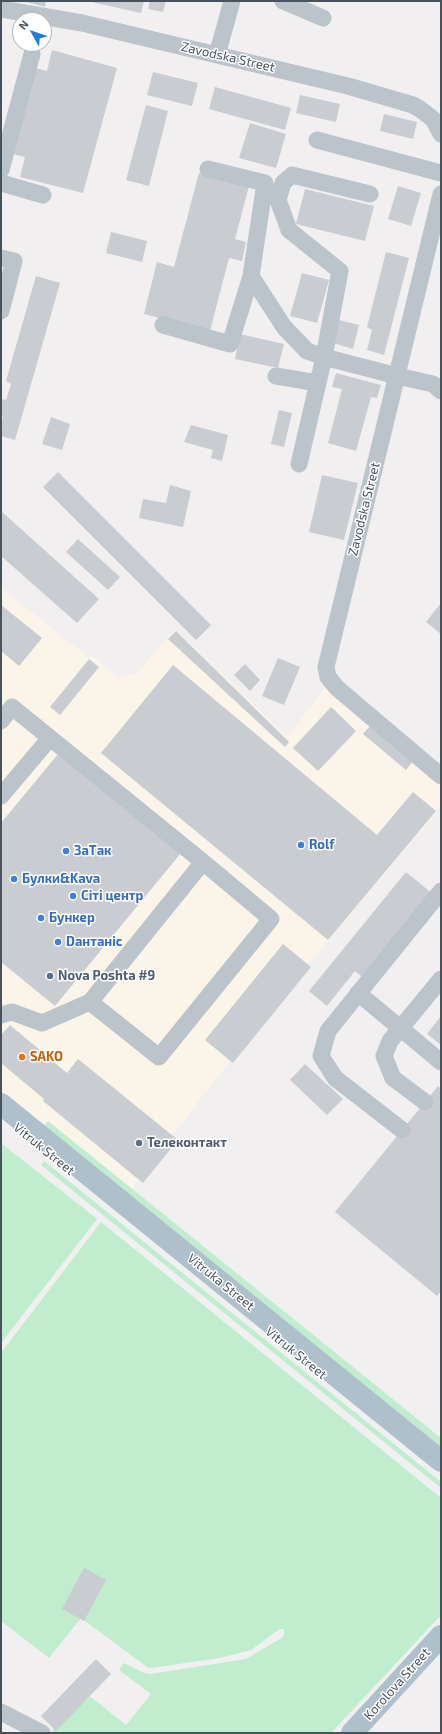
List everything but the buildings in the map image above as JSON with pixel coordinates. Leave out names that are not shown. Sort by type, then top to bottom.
[{"type":"main road","name":"Vitruka Street","points":[[1,1104],[441,1461]]},
{"type":"main road","name":"Vitruk Street","points":[[1,1114],[441,1472]]},
{"type":"main road","name":"Korolova Street","points":[[360,1732],[441,1636]]},
{"type":"main road","points":[[360,1732],[441,1656]]},
{"type":"street","points":[[217,54],[232,1]]},
{"type":"street","points":[[283,1],[323,18]]},
{"type":"street","name":"Zavodska Street","points":[[1,10],[82,22],[348,86],[420,108],[433,120],[441,134]]},
{"type":"street","points":[[1,170],[32,54]]},
{"type":"street","points":[[317,140],[441,173]]},
{"type":"street","points":[[163,325],[230,344],[251,276],[266,183],[208,169]]},
{"type":"street","points":[[299,464],[324,357],[340,271],[289,230],[278,200],[282,183],[292,175],[370,194]]},
{"type":"street","points":[[1,183],[43,195]]},
{"type":"street","name":"Zavodska Street","points":[[441,194],[327,660],[326,672],[337,688],[441,776]]},
{"type":"street","points":[[1,258],[14,261],[1,310]]},
{"type":"street","points":[[251,276],[284,327],[307,351],[324,357],[433,384],[441,390]]},
{"type":"street","points":[[276,376],[318,383]]},
{"type":"street","points":[[1,721],[12,707],[271,919],[159,1056],[90,1002]]},
{"type":"street","points":[[1,796],[50,738]]},
{"type":"street","points":[[1,1015],[12,1012],[42,1023],[90,1002],[203,862]]},
{"type":"street","points":[[402,1130],[335,1078],[321,1056],[328,1031],[441,890]]},
{"type":"street","points":[[425,1102],[393,1078],[384,1056],[390,1041],[441,979]]},
{"type":"street","points":[[358,993],[441,1062]]},
{"type":"street","points":[[1,1712],[42,1733]]},
{"type":"shaded area","points":[[1,588],[89,658],[92,656],[118,677],[137,673],[175,629],[287,737],[325,688],[441,783],[441,807],[282,995],[127,1195],[1,1093]]},
{"type":"green space","points":[[48,1121],[441,1438],[441,1450],[43,1127]]},
{"type":"green space","points":[[1,1143],[97,1219],[1,1343]]},
{"type":"green space","points":[[44,1161],[441,1482],[441,1488],[41,1165]]},
{"type":"green space","points":[[101,1222],[441,1498],[441,1615],[331,1733],[57,1733],[52,1731],[87,1694],[126,1725],[151,1694],[119,1670],[124,1663],[144,1673],[151,1674],[246,1659],[280,1639],[284,1635],[284,1629],[280,1629],[251,1650],[219,1658],[152,1668],[147,1667],[81,1618],[49,1658],[1,1621],[1,1353]]},
{"type":"tram line","points":[[358,1733],[441,1642]]},
{"type":"place","name":"Rolf","points":[[301,845]]},
{"type":"place","name":"ЗаТак","points":[[66,851]]},
{"type":"place","name":"Булки&Kava","points":[[14,879]]},
{"type":"place","name":"Сіті центр","points":[[73,896]]},
{"type":"place","name":"Бункер","points":[[41,918]]},
{"type":"place","name":"Dантаніс","points":[[58,942]]},
{"type":"place","name":"Nova Poshta #9","points":[[50,976]]},
{"type":"place","name":"SAKO","points":[[22,1057]]},
{"type":"place","name":"Телеконтакт","points":[[139,1143]]}]
